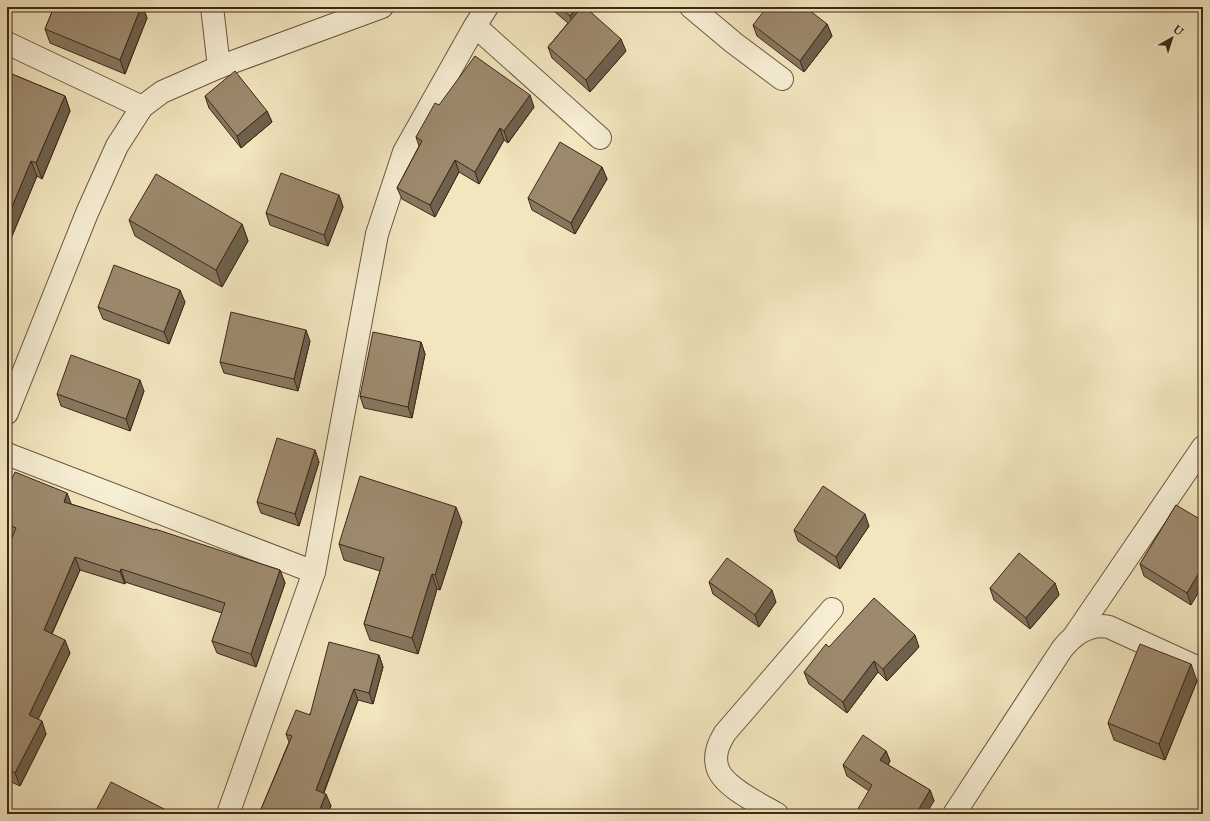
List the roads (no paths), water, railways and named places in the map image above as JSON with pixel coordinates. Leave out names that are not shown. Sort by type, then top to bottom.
[{"type":"street","points":[[212,7],[219,67]]},
{"type":"street","points":[[9,403],[117,146],[142,107],[162,92],[219,67],[382,7]]},
{"type":"street","points":[[228,814],[314,572],[377,234],[404,152],[475,26],[488,7]]},
{"type":"street","points":[[691,7],[734,43],[782,78]]},
{"type":"street","points":[[475,26],[600,138]]},
{"type":"street","points":[[7,43],[142,107]]},
{"type":"street","points":[[954,814],[1062,649],[1074,636],[1203,447]]},
{"type":"street","points":[[7,454],[314,572]]},
{"type":"street","points":[[777,814],[748,797],[725,779],[717,767],[716,752],[725,733],[832,609]]},
{"type":"street","points":[[1074,636],[1085,629],[1095,626],[1109,627],[1203,670]]}]
